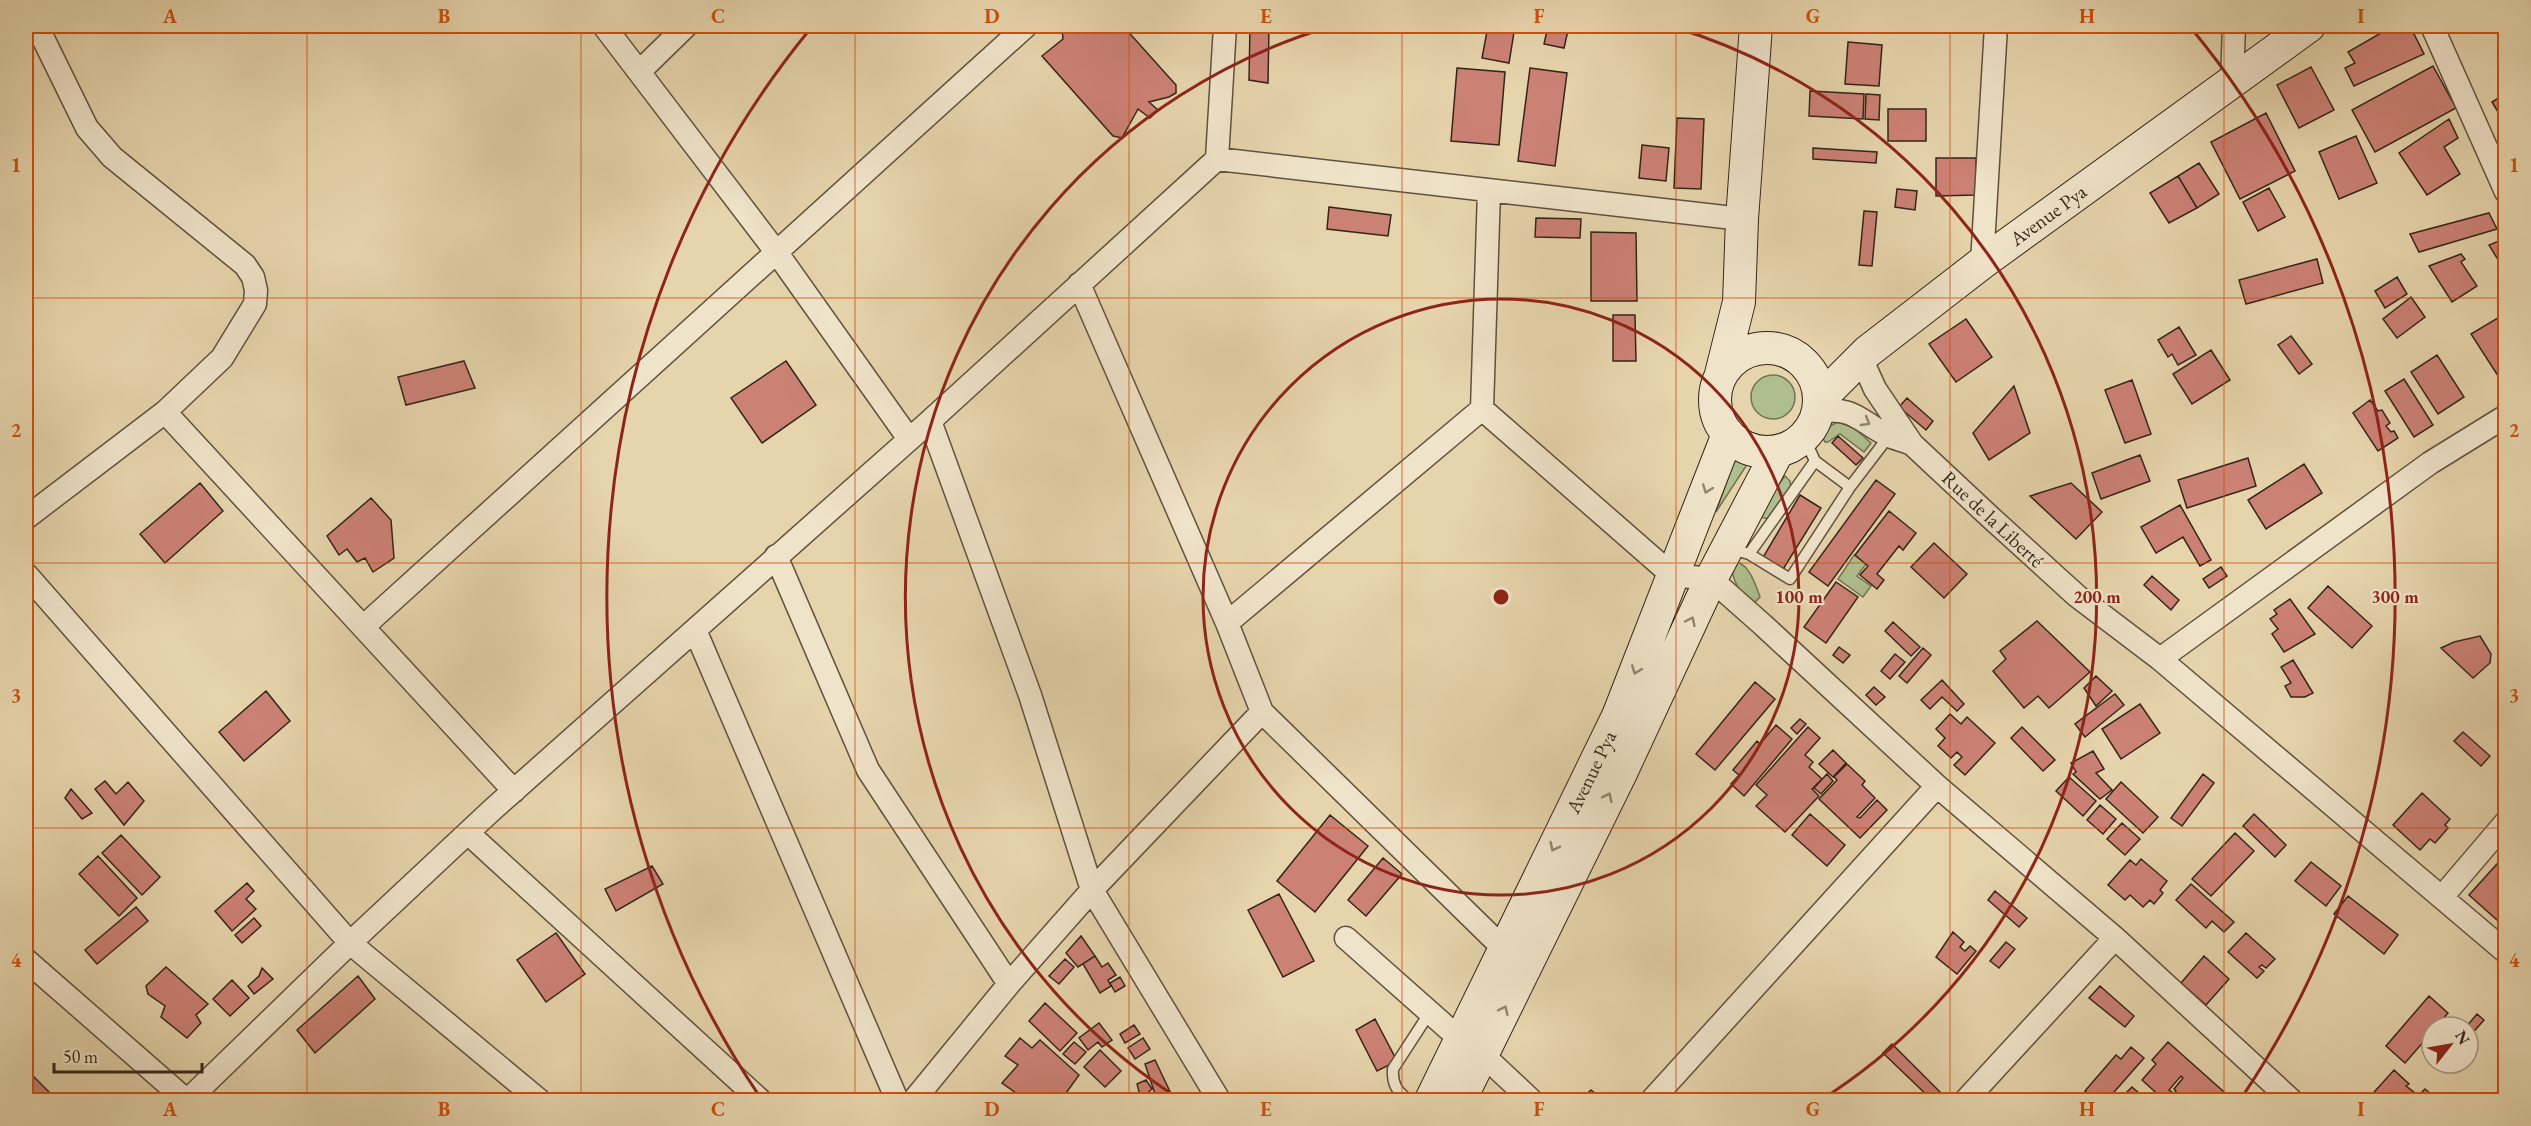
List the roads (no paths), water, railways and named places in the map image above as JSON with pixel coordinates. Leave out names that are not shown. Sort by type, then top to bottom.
[{"type":"main road","points":[[1756,26],[1742,219],[1740,302],[1716,389],[1715,405],[1719,421],[1728,434],[1742,446],[1760,452],[1807,432],[1816,381],[1806,365],[1792,354]]},
{"type":"main road","name":"Avenue Pya","points":[[1431,1101],[1472,1047],[1620,775],[1711,579],[1738,551],[1807,432],[1864,355],[1982,263],[2309,26]]},
{"type":"main road","points":[[1740,302],[1756,349]]},
{"type":"main road","points":[[1722,374],[1730,362],[1742,354],[1770,347],[1822,360],[1864,355]]},
{"type":"main road","name":"Avenue Pya","points":[[1460,1101],[1472,1047],[1504,949],[1618,716],[1728,434]]},
{"type":"street","points":[[26,518],[165,412],[222,358],[255,304],[256,290],[253,277],[245,265],[112,157],[97,141],[87,128],[37,26]]},
{"type":"street","points":[[604,26],[777,253],[909,439]]},
{"type":"street","points":[[640,71],[686,26]]},
{"type":"street","points":[[363,627],[1026,26]]},
{"type":"street","points":[[26,960],[187,1101],[350,943],[514,791],[930,421],[1216,159],[1225,26]]},
{"type":"street","points":[[1982,263],[1996,26]]},
{"type":"street","points":[[2232,81],[2234,26]]},
{"type":"street","points":[[2432,26],[2505,192]]},
{"type":"street","points":[[1216,159],[1742,219]]},
{"type":"street","points":[[1227,623],[1482,409],[1489,191]]},
{"type":"street","points":[[1078,284],[1227,623],[1262,712],[1504,949]]},
{"type":"street","points":[[1864,355],[1875,389],[1912,444]]},
{"type":"street","points":[[1482,409],[1672,575],[1711,579],[1763,624],[1937,786],[2115,938],[2281,1098]]},
{"type":"street","points":[[1807,432],[1835,410],[1848,412],[1889,436],[1912,444]]},
{"type":"street","points":[[165,412],[514,791]]},
{"type":"street","points":[[2160,659],[2430,463],[2505,416]]},
{"type":"street","points":[[930,421],[1030,695],[1092,890],[1219,1101]]},
{"type":"street","name":"Rue de la Liberté","points":[[1912,444],[2077,596],[2160,659],[2505,952]]},
{"type":"street","points":[[776,556],[868,770],[1009,984]]},
{"type":"street","points":[[26,574],[350,943],[539,1101]]},
{"type":"street","points":[[694,630],[897,1101]]},
{"type":"street","points":[[914,1101],[1009,984],[1092,890],[1262,712]]},
{"type":"street","points":[[1652,1101],[1937,786]]},
{"type":"street","points":[[2442,897],[2505,822]]},
{"type":"street","points":[[469,834],[760,1101]]},
{"type":"street","points":[[1346,938],[1531,1101]]},
{"type":"street","points":[[1966,1101],[2115,938]]},
{"type":"lane","points":[[1807,432],[1850,487]]},
{"type":"lane","points":[[1807,432],[1783,514],[1763,533],[1738,551],[1790,579],[1801,551],[1821,531],[1850,487],[1889,436]]},
{"type":"lane","points":[[1809,526],[1821,531]]},
{"type":"lane","points":[[1763,533],[1774,538]]},
{"type":"lane","points":[[1409,1101],[1398,1092],[1393,1079],[1393,1069],[1430,1012]]}]
